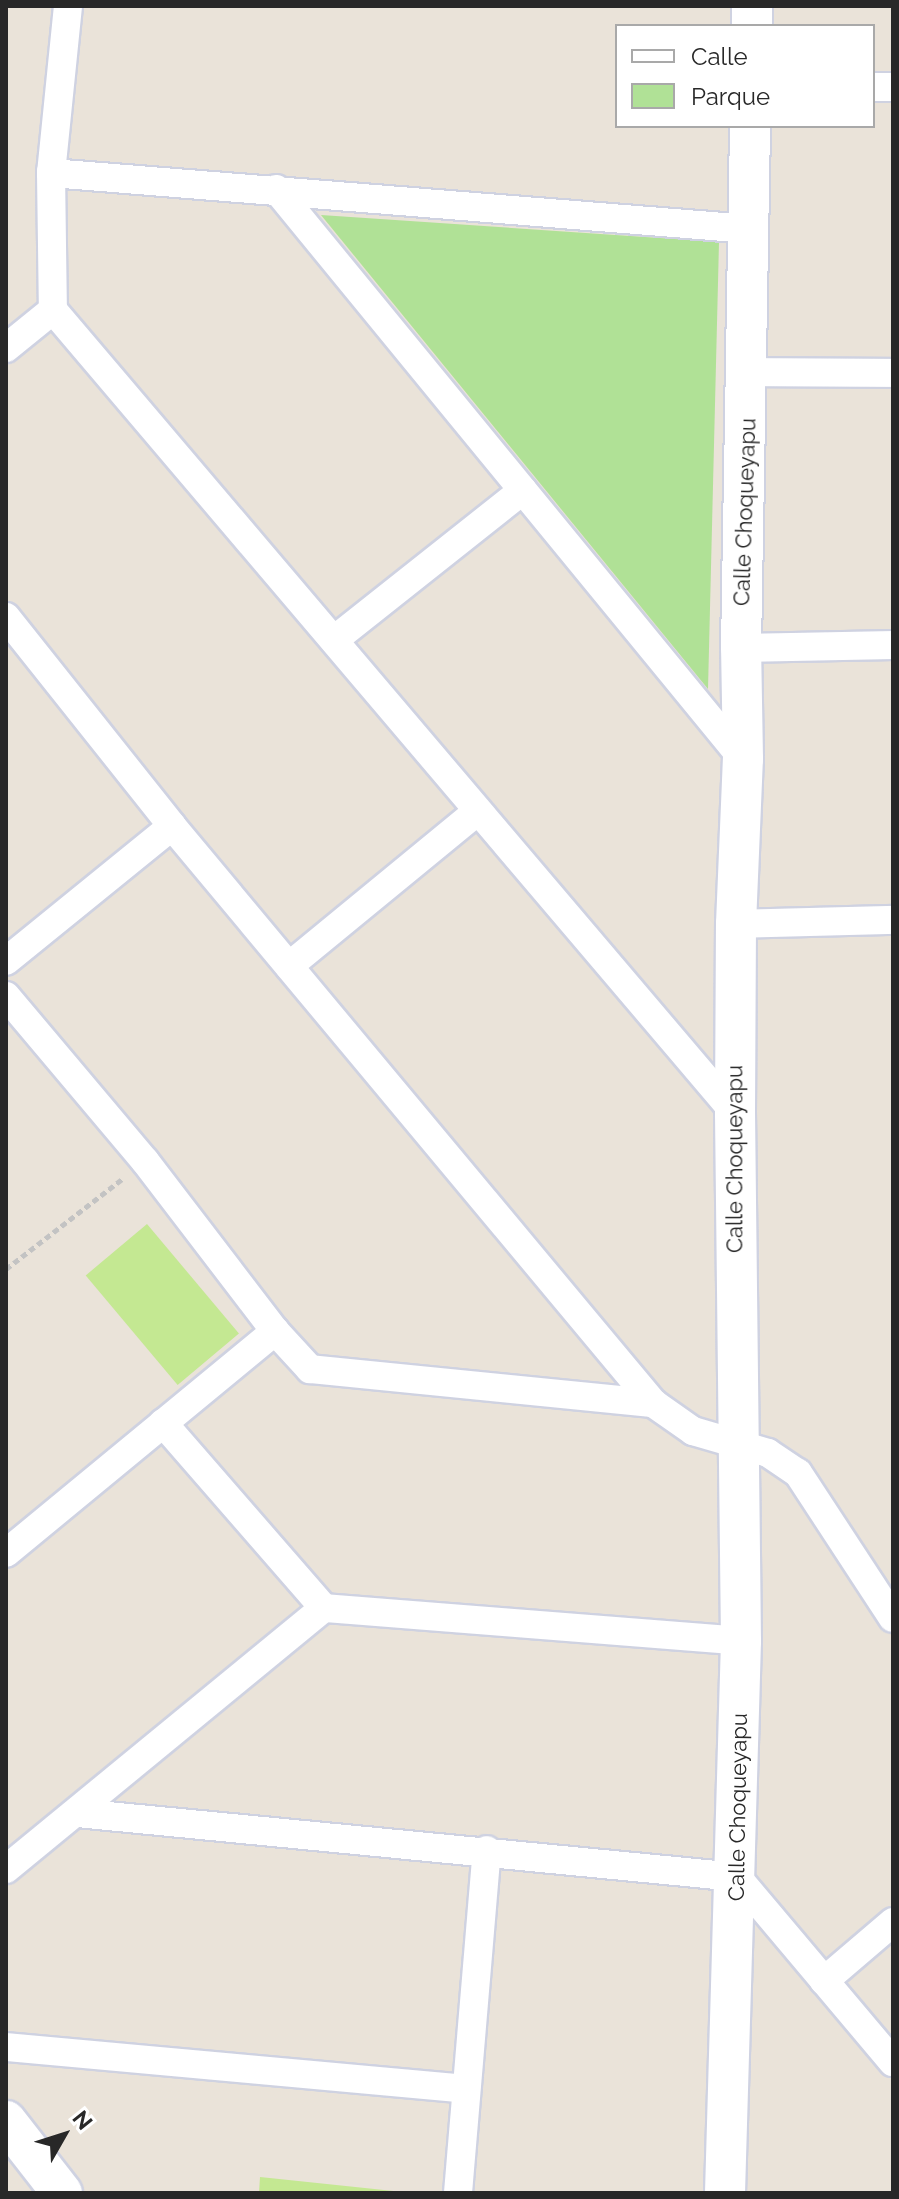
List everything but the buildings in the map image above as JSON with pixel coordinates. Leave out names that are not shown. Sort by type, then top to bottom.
[{"type":"street","points":[[68,6],[51,173],[53,310],[735,1113]]},
{"type":"street","name":"Calle Choqueyapu","points":[[725,2193],[737,1877],[741,1641],[737,1445],[736,924],[743,759],[741,648],[750,128]]},
{"type":"street","points":[[51,173],[748,229]]},
{"type":"street","points":[[276,189],[743,759]]},
{"type":"street","points":[[6,348],[53,310]]},
{"type":"street","points":[[748,372],[893,373]]},
{"type":"street","points":[[334,640],[523,490]]},
{"type":"street","points":[[6,617],[16,652],[172,826],[653,1403],[693,1431],[768,1453],[798,1473],[893,1618]]},
{"type":"street","points":[[741,648],[893,645]]},
{"type":"street","points":[[289,966],[478,811]]},
{"type":"street","points":[[6,961],[172,826]]},
{"type":"street","points":[[736,924],[893,920]]},
{"type":"street","points":[[6,996],[145,1161],[275,1331],[310,1369],[653,1403]]},
{"type":"street","points":[[6,1553],[275,1331]]},
{"type":"street","points":[[163,1423],[324,1608]]},
{"type":"street","points":[[6,1869],[324,1608],[741,1641]]},
{"type":"street","points":[[77,1813],[487,1850],[737,1877],[893,2062]]},
{"type":"street","points":[[458,2193],[487,1850]]},
{"type":"street","points":[[824,1981],[893,1922]]},
{"type":"street","points":[[6,2047],[466,2089]]},
{"type":"street","points":[[6,2121],[62,2193]]},
{"type":"path","points":[[6,1269],[145,1161]]},
{"type":"green space","points":[[321,215],[719,242],[708,689]]},
{"type":"green space","points":[[147,1224],[239,1334],[178,1385],[86,1275]]},
{"type":"green space","points":[[260,2177],[403,2192],[403,2193],[259,2193]]}]
